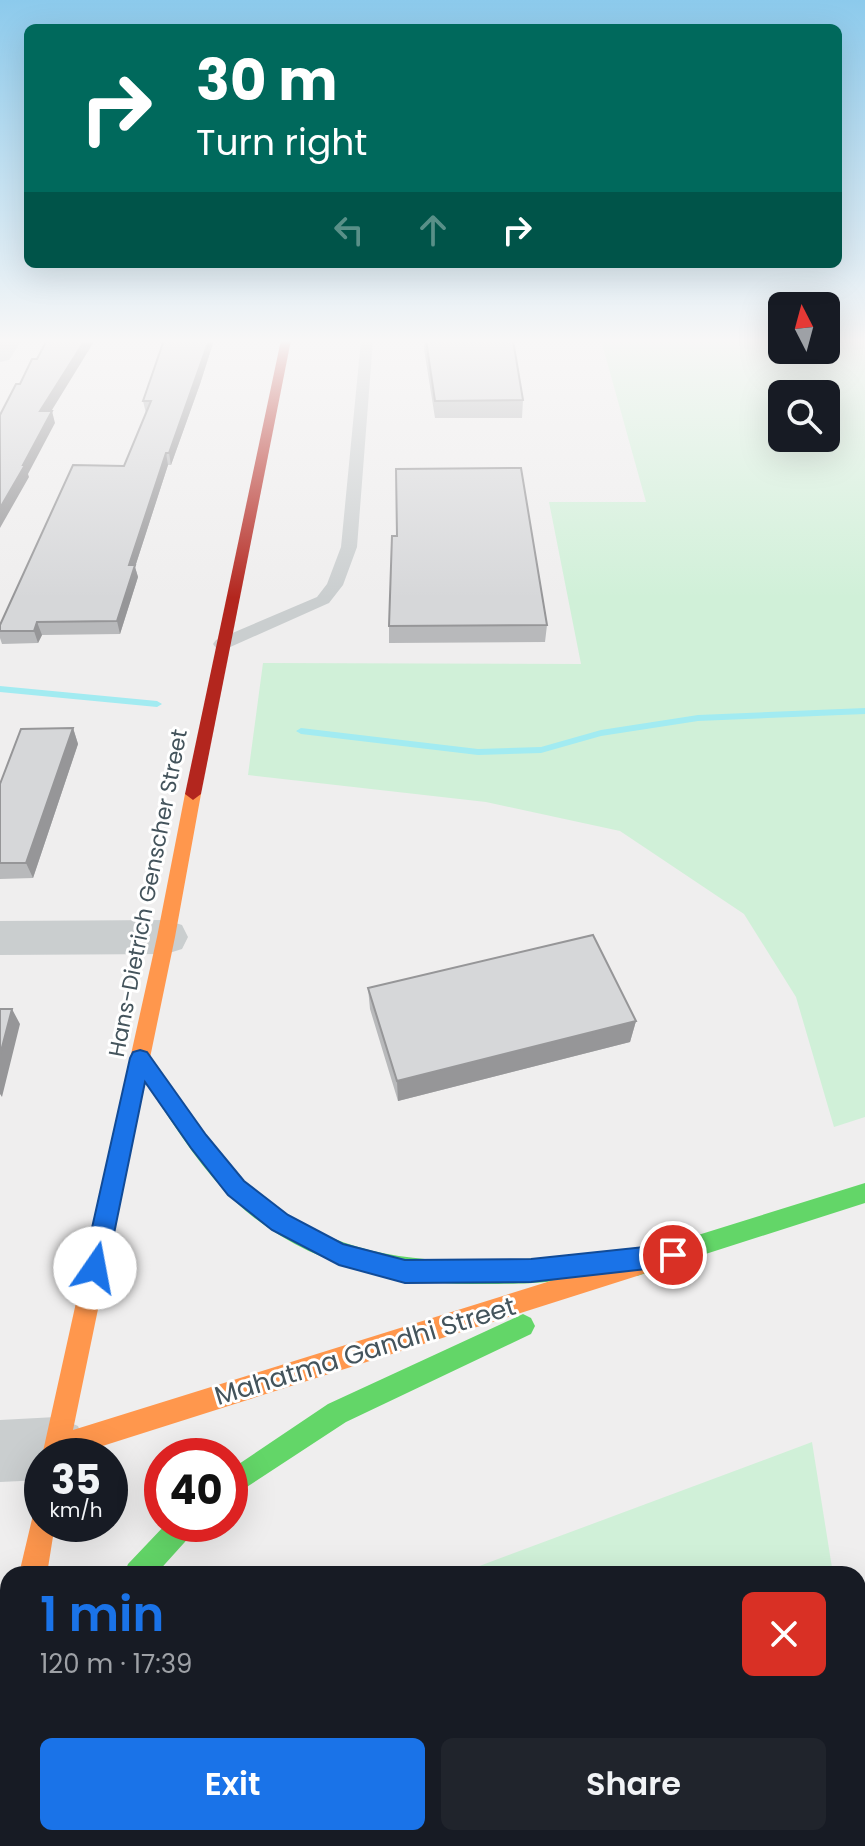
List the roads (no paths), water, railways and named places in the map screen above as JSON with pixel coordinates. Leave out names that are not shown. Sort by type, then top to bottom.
[{"type":"street","name":"Hans-Dietrich Genscher Street","points":[[41,1438],[140,1058],[268,426]]},
{"type":"street","points":[[0,938],[166,937]]},
{"type":"street","points":[[140,1058],[198,1142],[236,1188],[280,1223],[339,1254],[405,1272],[531,1271],[673,1255]]},
{"type":"street","name":"Mahatma Gandhi Street","points":[[82,1438],[865,1193]]},
{"type":"street","points":[[561,1308],[673,1255]]},
{"type":"street","points":[[248,1473],[337,1413],[533,1321]]},
{"type":"street","points":[[34,1566],[39,1542]]},
{"type":"street","points":[[144,1566],[166,1542]]},
{"type":"lane","points":[[222,644],[323,600],[335,585],[349,547],[360,426]]},
{"type":"waterway","points":[[0,689],[157,704]]},
{"type":"waterway","points":[[301,731],[478,752],[541,750],[601,733],[698,718],[865,711]]}]
